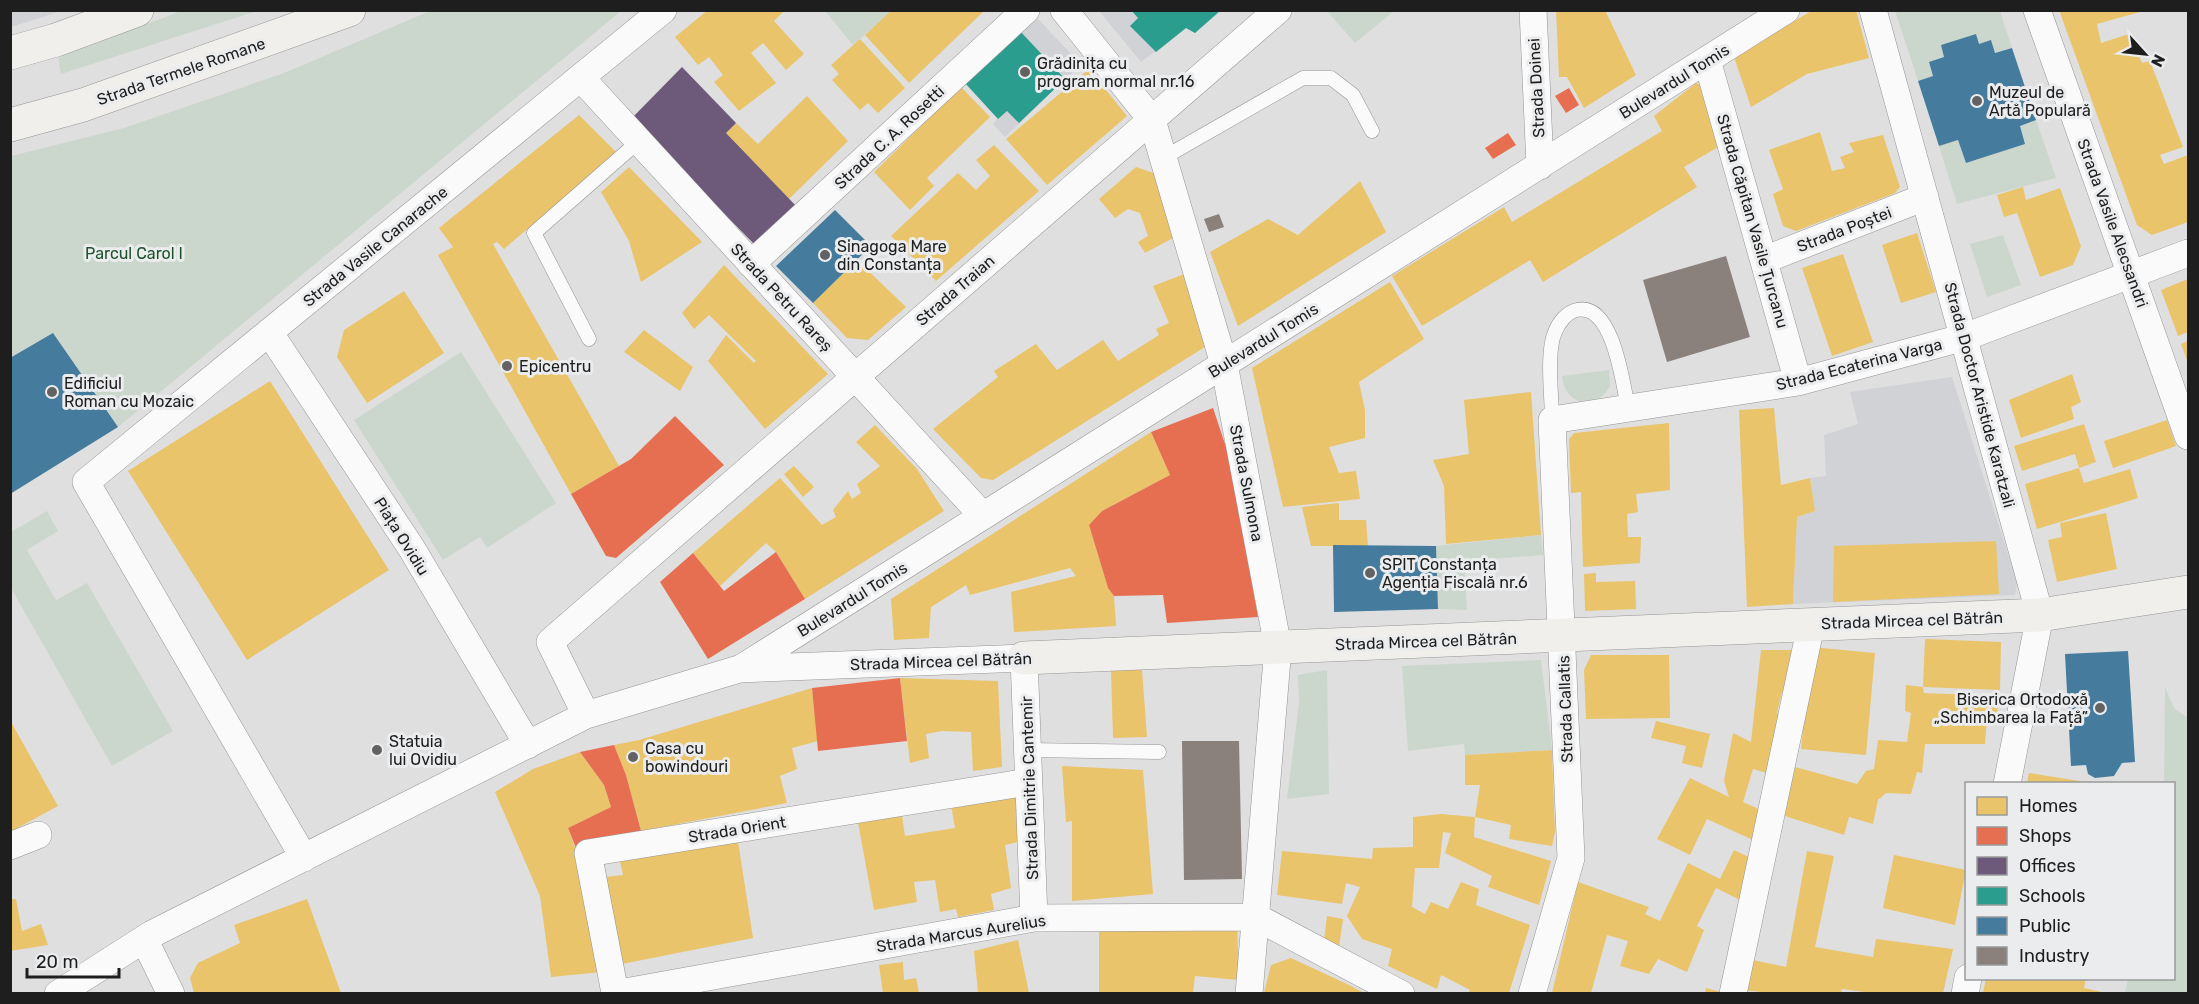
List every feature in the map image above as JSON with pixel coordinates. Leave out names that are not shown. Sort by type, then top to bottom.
[{"type":"street","points":[[10,53],[56,40],[137,10]]},
{"type":"street","name":"Strada Termele Romane","points":[[10,125],[84,105],[349,10]]},
{"type":"street","name":"Strada Vasile Canarache","points":[[304,858],[86,482],[663,10]]},
{"type":"street","name":"Strada C. A. Rosetti","points":[[751,264],[1026,10]]},
{"type":"street","name":"Strada Sulmona","points":[[1064,10],[1152,120],[1224,364],[1278,647],[1249,993]]},
{"type":"street","name":"Strada Traian","points":[[586,715],[550,642],[1278,10]]},
{"type":"street","name":"Strada Doinei","points":[[1533,10],[1540,166]]},
{"type":"street","name":"Bulevardul Tomis","points":[[740,669],[1786,10]]},
{"type":"street","name":"Strada Doctor Aristide Karatzali","points":[[1873,10],[2040,615],[2007,782]]},
{"type":"street","name":"Strada Vasile Alecsandri","points":[[2037,10],[2188,436]]},
{"type":"street","name":"Strada Căpitan Vasile Țurcanu","points":[[1707,60],[1798,382]]},
{"type":"street","name":"Strada Petru Rareș","points":[[581,78],[983,516]]},
{"type":"street","name":"Strada Poștei","points":[[1764,260],[1925,197]]},
{"type":"street","name":"Strada Ecaterina Varga","points":[[1552,420],[1798,382],[1965,337],[2188,253]]},
{"type":"street","name":"Piața Ovidiu","points":[[269,332],[412,549],[528,745]]},
{"type":"street","name":"Strada Callatis","points":[[1532,993],[1571,858],[1552,420]]},
{"type":"street","name":"Strada Mircea cel Bătrân","points":[[58,993],[148,937],[586,715],[740,669],[2040,615],[2188,592]]},
{"type":"street","points":[[1733,993],[1811,625]]},
{"type":"street","name":"Strada Dimitrie Cantemir","points":[[1024,658],[1034,918]]},
{"type":"street","name":"Strada Orient","points":[[615,993],[588,853],[1028,782]]},
{"type":"street","points":[[10,846],[38,835]]},
{"type":"street","name":"Strada Marcus Aurelius","points":[[615,993],[1034,918],[1256,917],[1401,993]]},
{"type":"street","points":[[148,937],[171,993]]},
{"type":"lane","points":[[1163,158],[1303,78],[1331,78],[1353,94],[1372,131]]},
{"type":"lane","points":[[589,339],[534,233],[639,141]]},
{"type":"lane","points":[[1552,420],[1554,333],[1565,315],[1578,309],[1593,311],[1605,323],[1612,340],[1629,408]]},
{"type":"lane","points":[[1027,750],[1159,752]]},
{"type":"shaded area","points":[[11,10],[61,10],[61,11],[11,27]]},
{"type":"shaded area","points":[[1221,10],[1195,33],[1186,28],[1141,62],[1099,11]]},
{"type":"shaded area","name":"Grădinița cu program normal nr.16","points":[[1034,15],[1081,64],[1005,137],[993,124],[998,118],[965,83]]},
{"type":"shaded area","points":[[1952,377],[2017,583],[2015,595],[1793,604],[1797,517],[1815,511],[1810,478],[1826,476],[1824,435],[1858,424],[1850,392]]},
{"type":"green space","points":[[181,11],[257,11],[61,74],[58,58]]},
{"type":"green space","name":"Parcul Carol I","points":[[430,11],[621,11],[118,427],[11,494],[11,156],[124,128],[284,73]]},
{"type":"green space","points":[[825,11],[892,11],[853,45]]},
{"type":"green space","points":[[1327,11],[1394,11],[1355,43]]},
{"type":"green space","points":[[1895,11],[2000,11],[2012,48],[1995,53],[1991,41],[1979,44],[1976,34],[1941,45],[1944,57],[1929,63],[1933,76],[1918,81]]},
{"type":"green space","points":[[2036,120],[2056,178],[1957,204],[1939,146],[1958,140],[1966,163],[2025,144],[2020,126]]},
{"type":"green space","points":[[2003,235],[2021,285],[1987,297],[1970,244]]},
{"type":"green space","points":[[461,352],[556,503],[487,548],[480,537],[443,560],[354,420]]},
{"type":"green space","points":[[1609,370],[1610,386],[1604,394],[1589,402],[1574,399],[1564,386],[1562,376]]},
{"type":"green space","points":[[47,511],[58,531],[27,550],[56,600],[87,583],[173,731],[112,766],[11,588],[11,532]]},
{"type":"green space","points":[[1541,535],[1543,555],[1464,561],[1467,610],[1438,609],[1436,546]]},
{"type":"green space","points":[[1541,660],[1552,750],[1465,755],[1464,744],[1408,751],[1402,666]]},
{"type":"green space","points":[[1327,670],[1329,794],[1287,799],[1299,703],[1298,675]]},
{"type":"green space","points":[[2165,687],[2174,708],[2188,718],[2188,993],[2125,993],[2128,980],[2175,980],[2175,782],[2164,782]]},
{"type":"building: Homes","points":[[708,10],[785,10],[774,21],[804,54],[786,70],[763,43],[751,53],[776,83],[739,111],[714,82],[723,75],[709,57],[698,65],[675,37]]},
{"type":"building: Homes","points":[[892,10],[985,10],[909,83],[865,35]]},
{"type":"building: Homes","points":[[1556,10],[1605,10],[1636,75],[1584,108],[1567,77],[1559,77]]},
{"type":"building: Homes","points":[[1813,10],[1856,10],[1869,58],[1807,74],[1751,107],[1734,57]]},
{"type":"building: Homes","points":[[2059,10],[2147,10],[2097,24],[2101,43],[2129,34],[2142,63],[2150,61],[2183,147],[2160,155],[2164,164],[2188,155],[2188,222],[2152,235],[2137,225]]},
{"type":"building: Homes","points":[[860,39],[905,88],[878,113],[868,103],[860,110],[832,80],[839,74],[831,65]]},
{"type":"building: Homes","points":[[1089,69],[1127,116],[1047,185],[1006,139]]},
{"type":"building: Homes","points":[[1696,83],[1709,87],[1725,143],[1684,167],[1697,187],[1543,282],[1530,260],[1422,326],[1392,276],[1504,207],[1512,222],[1662,131],[1654,116]]},
{"type":"building: Homes","points":[[961,87],[990,117],[927,178],[934,186],[910,210],[874,172]]},
{"type":"building: Homes","points":[[807,96],[848,141],[789,199],[726,133],[736,123],[758,144]]},
{"type":"building: Homes","points":[[579,115],[617,153],[504,249],[497,242],[493,244],[619,466],[571,494],[438,255],[453,247],[439,228]]},
{"type":"building: Homes","points":[[1820,132],[1832,171],[1845,168],[1840,157],[1854,152],[1849,143],[1883,135],[1900,187],[1895,193],[1796,231],[1783,226],[1773,194],[1783,189],[1769,150]]},
{"type":"building: Homes","points":[[994,145],[1039,191],[936,281],[891,236],[958,173],[976,190],[990,176],[976,160]]},
{"type":"building: Homes","points":[[629,167],[702,242],[641,282],[629,241],[601,192]]},
{"type":"building: Homes","points":[[1136,167],[1156,174],[1173,238],[1145,253],[1138,242],[1148,236],[1140,213],[1128,209],[1115,218],[1099,199]]},
{"type":"building: Homes","points":[[1360,181],[1386,232],[1238,326],[1210,252],[1268,219],[1298,235]]},
{"type":"building: Homes","points":[[2023,187],[2026,200],[2060,188],[2081,246],[2073,265],[2040,277],[2017,213],[2004,217],[1997,195]]},
{"type":"building: Homes","points":[[1917,233],[1936,292],[1901,303],[1882,245]]},
{"type":"building: Homes","points":[[1843,254],[1873,342],[1832,356],[1802,268]]},
{"type":"building: Homes","points":[[857,260],[906,307],[868,340],[847,338],[813,303]]},
{"type":"building: Homes","points":[[724,265],[828,374],[765,429],[708,361],[726,335],[754,363],[756,361],[709,315],[694,329],[682,313]]},
{"type":"building: Homes","points":[[1187,273],[1208,345],[993,480],[981,478],[933,429],[998,377],[994,371],[1036,344],[1057,370],[1103,340],[1118,361],[1159,335],[1156,329],[1169,323],[1153,286]]},
{"type":"building: Homes","points":[[2188,279],[2188,332],[2178,336],[2161,290]]},
{"type":"building: Homes","points":[[1390,282],[1424,339],[1359,382],[1365,410],[1365,438],[1329,447],[1339,473],[1356,471],[1360,499],[1283,507],[1252,368]]},
{"type":"building: Homes","points":[[404,291],[444,353],[367,403],[337,357],[344,330]]},
{"type":"building: Homes","points":[[644,330],[693,367],[680,391],[624,352]]},
{"type":"building: Homes","points":[[2188,341],[2188,363],[2181,344]]},
{"type":"building: Homes","points":[[2072,374],[2081,402],[2071,407],[2074,419],[2021,438],[2009,400]]},
{"type":"building: Homes","points":[[270,381],[389,570],[247,660],[128,471]]},
{"type":"building: Homes","points":[[1531,392],[1541,535],[1446,544],[1444,486],[1433,460],[1469,454],[1464,400]]},
{"type":"building: Homes","points":[[1774,408],[1781,485],[1810,478],[1815,511],[1797,517],[1793,604],[1747,607],[1739,410]]},
{"type":"building: Homes","points":[[2167,420],[2176,446],[2113,468],[2104,441]]},
{"type":"building: Homes","points":[[1669,423],[1670,490],[1636,494],[1638,512],[1627,514],[1628,537],[1641,537],[1640,563],[1583,567],[1581,492],[1571,493],[1569,439],[1574,433]]},
{"type":"building: Homes","points":[[2084,424],[2096,462],[2079,468],[2075,454],[2022,471],[2014,446]]},
{"type":"building: Homes","points":[[875,425],[917,469],[944,511],[805,599],[776,552],[766,543],[720,586],[693,553],[780,478],[822,525],[836,517],[833,510],[848,491],[852,499],[861,493],[857,484],[880,466],[856,442]]},
{"type":"building: Homes","points":[[1151,432],[1170,475],[1102,511],[1089,525],[1108,588],[1114,596],[1116,626],[1014,632],[1011,592],[1076,576],[1070,568],[970,595],[966,585],[931,607],[929,638],[894,640],[891,599]]},
{"type":"building: Homes","points":[[10,463],[24,485],[10,494]]},
{"type":"building: Homes","points":[[794,466],[814,487],[803,497],[784,474]]},
{"type":"building: Homes","points":[[2079,468],[2084,483],[2130,469],[2138,498],[2037,529],[2025,484]]},
{"type":"building: Homes","points":[[1339,503],[1339,520],[1366,520],[1368,546],[1311,546],[1302,507]]},
{"type":"building: Homes","points":[[2106,513],[2117,569],[2057,582],[2048,540],[2062,537],[2060,523]]},
{"type":"building: Homes","points":[[1996,541],[1999,594],[1833,602],[1834,546]]},
{"type":"building: Homes","points":[[1596,573],[1596,582],[1635,581],[1636,609],[1585,611],[1584,574]]},
{"type":"building: Homes","points":[[1925,639],[2001,642],[2000,690],[1923,687]]},
{"type":"building: Homes","points":[[1811,647],[1875,653],[1866,755],[1801,749]]},
{"type":"building: Homes","points":[[1761,650],[1794,650],[1787,693],[1782,692],[1777,713],[1784,714],[1767,773],[1753,769],[1743,802],[1763,811],[1753,840],[1707,819],[1690,855],[1657,839],[1690,778],[1729,797],[1724,781],[1733,733],[1751,742]]},
{"type":"building: Homes","points":[[1591,655],[1669,655],[1670,718],[1586,719],[1584,670]]},
{"type":"building: Homes","points":[[1111,670],[1142,670],[1147,737],[1113,738]]},
{"type":"building: Homes","points":[[900,678],[998,681],[1002,767],[973,771],[971,732],[942,731],[926,734],[929,758],[910,763]]},
{"type":"building: Homes","points":[[1906,685],[1923,687],[1924,693],[2000,696],[1996,718],[1987,717],[1985,744],[1925,744],[1922,773],[1917,772],[1911,794],[1886,793],[1878,800],[1873,824],[1849,817],[1844,835],[1782,815],[1795,767],[1857,784],[1866,771],[1874,769],[1878,740],[1907,742],[1911,713],[1905,711]]},
{"type":"building: Homes","points":[[812,688],[818,741],[792,748],[797,769],[780,776],[787,803],[641,831],[626,775],[614,745],[639,740]]},
{"type":"building: Homes","points":[[10,720],[58,806],[10,832]]},
{"type":"building: Homes","points":[[1656,721],[1710,734],[1702,768],[1682,763],[1686,746],[1651,738]]},
{"type":"building: Homes","points":[[1552,750],[1555,832],[1552,846],[1509,839],[1511,825],[1475,817],[1480,785],[1465,785],[1465,755]]},
{"type":"building: Homes","points":[[580,752],[604,785],[611,807],[568,828],[579,859],[602,972],[551,977],[540,896],[495,792],[533,769]]},
{"type":"building: Homes","points":[[1062,766],[1143,770],[1153,894],[1072,901],[1072,821],[1066,822]]},
{"type":"building: Homes","points":[[2029,773],[2086,782],[2027,782]]},
{"type":"building: Homes","points":[[1019,791],[1022,841],[1005,845],[1011,888],[991,894],[994,910],[958,917],[956,909],[940,912],[935,880],[914,882],[917,902],[874,910],[857,817],[901,809],[905,836],[955,828],[950,799]]},
{"type":"building: Homes","points":[[1441,814],[1475,817],[1474,837],[1551,861],[1539,905],[1488,887],[1492,876],[1445,853],[1451,833],[1443,832],[1439,868],[1415,868],[1412,907],[1425,914],[1431,902],[1448,909],[1461,882],[1479,889],[1476,905],[1530,925],[1509,993],[1468,993],[1470,990],[1441,975],[1437,989],[1388,966],[1392,949],[1362,939],[1347,916],[1360,887],[1346,883],[1342,904],[1277,895],[1282,851],[1372,859],[1373,848],[1413,847],[1413,817]]},
{"type":"building: Homes","points":[[737,835],[753,938],[622,964],[605,877],[623,875],[619,857]]},
{"type":"building: Homes","points":[[1734,850],[1751,858],[1740,900],[1716,888],[1697,926],[1704,930],[1687,972],[1658,959],[1649,974],[1620,966],[1628,941],[1607,935],[1591,993],[1552,993],[1578,882],[1649,907],[1645,914],[1660,921],[1688,863],[1720,879]]},
{"type":"building: Homes","points":[[1807,851],[1834,856],[1815,947],[1873,957],[1876,939],[1953,949],[1943,993],[1871,993],[1842,989],[1841,993],[1773,993],[1742,990],[1748,959],[1786,967]]},
{"type":"building: Homes","points":[[1894,855],[1965,870],[1955,925],[1883,908]]},
{"type":"building: Homes","points":[[10,899],[16,899],[22,931],[41,924],[48,945],[10,951]]},
{"type":"building: Homes","points":[[307,899],[341,993],[194,993],[190,978],[198,963],[240,943],[234,925]]},
{"type":"building: Homes","points":[[1327,916],[1343,919],[1339,947],[1324,940]]},
{"type":"building: Homes","points":[[1237,923],[1239,980],[1195,976],[1193,993],[1099,993],[1099,931]]},
{"type":"building: Homes","points":[[1018,940],[1029,993],[978,993],[974,951]]},
{"type":"building: Homes","points":[[1291,958],[1364,993],[1264,993],[1271,965]]},
{"type":"building: Homes","points":[[903,962],[904,980],[916,978],[919,993],[883,993],[879,965]]},
{"type":"building: Homes","points":[[1986,980],[2086,980],[2084,988],[2106,993],[1983,993]]},
{"type":"building: Homes","points":[[1706,988],[1725,993],[1705,993]]},
{"type":"building: Shops","points":[[1569,88],[1579,105],[1566,113],[1555,96]]},
{"type":"building: Shops","points":[[1508,133],[1516,145],[1493,159],[1485,148]]},
{"type":"building: Shops","points":[[1213,408],[1229,456],[1258,617],[1167,623],[1163,595],[1114,596],[1108,588],[1089,525],[1102,511],[1170,475],[1151,432]]},
{"type":"building: Shops","points":[[675,416],[724,465],[616,558],[606,556],[571,494],[631,459]]},
{"type":"building: Shops","points":[[776,552],[805,599],[708,659],[660,582],[693,553],[724,591]]},
{"type":"building: Shops","points":[[900,678],[907,741],[818,751],[812,688]]},
{"type":"building: Shops","points":[[614,745],[626,775],[641,831],[576,848],[568,828],[611,807],[604,785],[580,752]]},
{"type":"building: Offices","points":[[682,67],[736,123],[726,133],[797,207],[757,247],[631,119]]},
{"type":"building: Schools","points":[[1131,10],[1221,10],[1195,33],[1186,28],[1156,52],[1130,26],[1138,18]]},
{"type":"building: Schools","name":"Grădinița cu program normal nr.16","points":[[1019,30],[1065,79],[1019,123],[1007,111],[998,119],[965,83]]},
{"type":"building: Public","name":"Muzeul de Artă Populară","points":[[1976,34],[1979,44],[1991,40],[1995,53],[2012,48],[2036,120],[2020,126],[2025,144],[1966,163],[1958,140],[1939,146],[1918,81],[1933,76],[1929,62],[1944,57],[1941,45]]},
{"type":"building: Public","name":"Sinagoga Mare din Constanța","points":[[835,210],[871,246],[813,303],[776,266]]},
{"type":"building: Public","name":"Edificiul Roman cu Mozaic","points":[[53,333],[118,427],[10,494],[10,358]]},
{"type":"building: Public","points":[[1333,545],[1436,546],[1438,609],[1334,612]]},
{"type":"building: Public","name":"Biserica Ortodoxă „Schimbarea la Față”","points":[[2128,651],[2135,762],[2122,763],[2114,776],[2095,778],[2088,774],[2086,765],[2071,766],[2065,654]]},
{"type":"building: Industry","points":[[1219,214],[1224,227],[1209,232],[1204,219]]},
{"type":"building: Industry","points":[[1726,256],[1750,337],[1667,362],[1643,280]]},
{"type":"building: Industry","points":[[1182,741],[1239,741],[1242,879],[1184,880]]},
{"type":"place","name":"Grădinița cu program normal nr.16","points":[[1025,72]]},
{"type":"place","name":"Muzeul de Artă Populară","points":[[1977,101]]},
{"type":"place","name":"Sinagoga Mare din Constanța","points":[[825,255]]},
{"type":"place","name":"Epicentru","points":[[507,366]]},
{"type":"place","name":"Edificiul Roman cu Mozaic","points":[[52,392]]},
{"type":"place","name":"SPIT Constanța Agenția Fiscală nr.6","points":[[1370,573]]},
{"type":"place","name":"Biserica Ortodoxă „Schimbarea la Față”","points":[[2100,708]]},
{"type":"place","name":"Statuia lui Ovidiu","points":[[377,750]]},
{"type":"place","name":"Casa cu bowindouri","points":[[633,757]]}]
